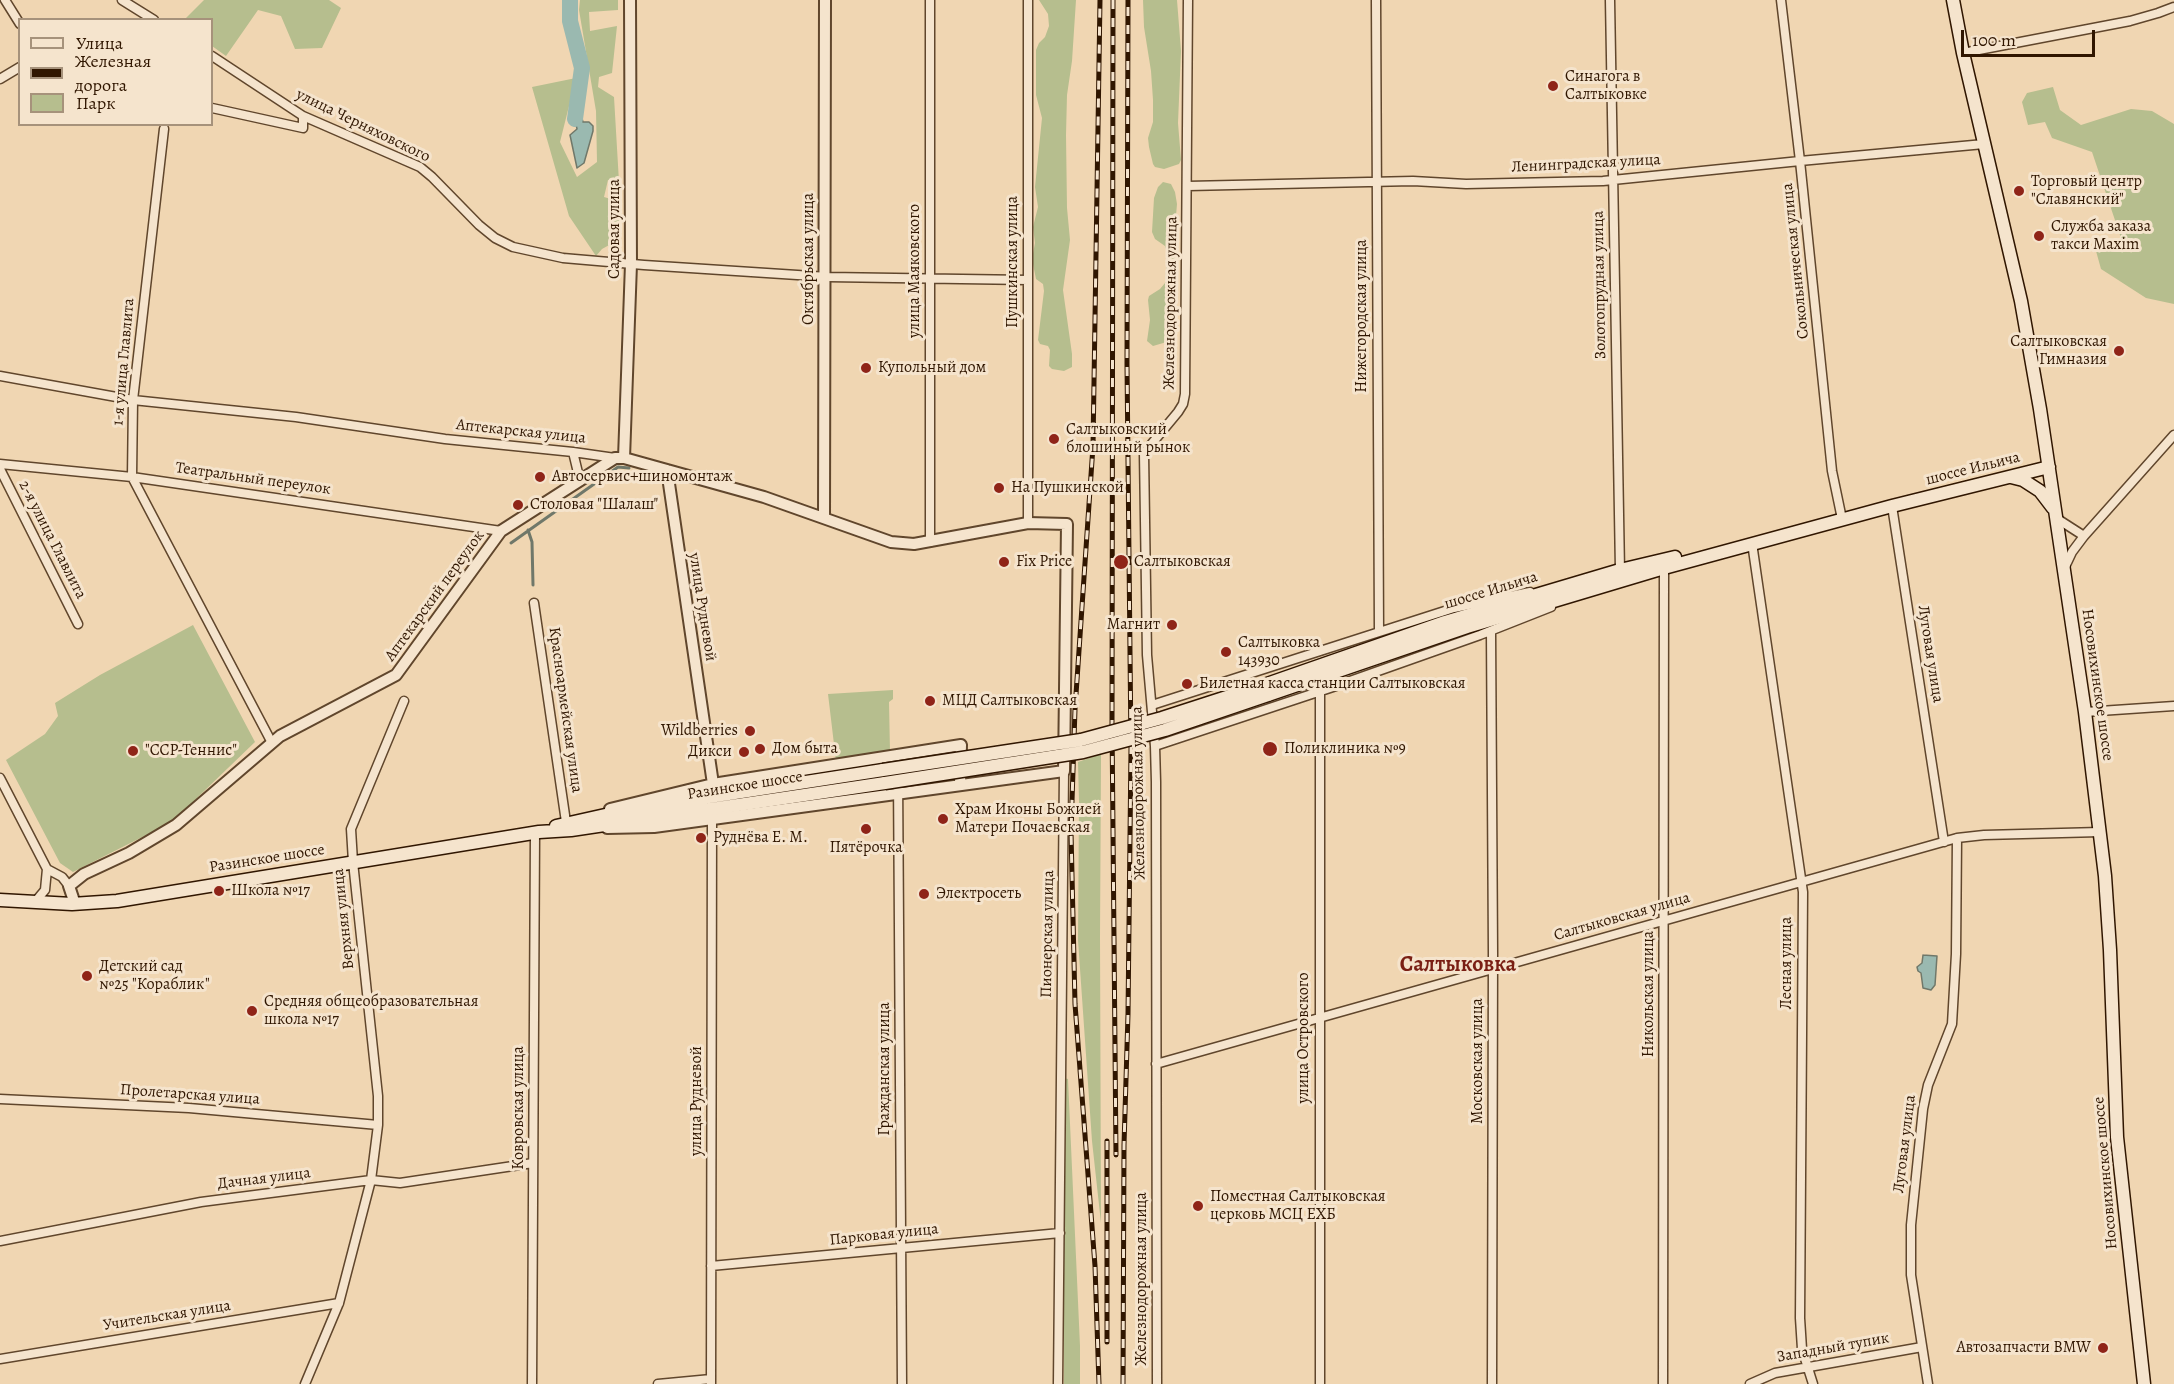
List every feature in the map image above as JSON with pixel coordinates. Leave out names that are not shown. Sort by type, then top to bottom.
[{"type":"main road","name":"Носовихинское шоссе","points":[[1953,0],[1963,53],[2021,301],[2049,467],[2085,712],[2100,832],[2110,950],[2117,1137],[2144,1384]]},
{"type":"main road","name":"шоссе Ильича","points":[[1266,690],[1445,622],[1574,584],[1603,581],[1664,568],[1842,519],[2049,467]]},
{"type":"main road","points":[[2006,477],[2023,480],[2040,491],[2055,515]]},
{"type":"main road","name":"шоссе Ильича","points":[[1266,690],[1591,590],[1620,570],[1681,556],[1732,548]]},
{"type":"main road","name":"Разинское шоссе","points":[[0,900],[75,904],[117,901],[537,832],[730,793],[884,776],[1081,740],[1266,690]]},
{"type":"main road","name":"Разинское шоссе","points":[[537,832],[566,822],[586,823]]},
{"type":"street","points":[[5,0],[18,21]]},
{"type":"street","points":[[122,0],[151,18]]},
{"type":"street","name":"Садовая улица","points":[[619,458],[631,264],[630,0]]},
{"type":"street","name":"Октябрьская улица","points":[[824,518],[825,0]]},
{"type":"street","name":"улица Маяковского","points":[[930,0],[930,542]]},
{"type":"street","name":"Пушкинская улица","points":[[1028,0],[1028,523]]},
{"type":"street","name":"Железнодорожная улица","points":[[1157,1384],[1155,746],[1147,655],[1144,453],[1178,412],[1185,394],[1188,0]]},
{"type":"street","name":"Нижегородская улица","points":[[1377,0],[1379,631]]},
{"type":"street","name":"Золотопрудная улица","points":[[1610,0],[1620,570]]},
{"type":"street","name":"Сокольническая улица","points":[[1781,0],[1832,471],[1842,519]]},
{"type":"street","points":[[1963,53],[2130,21],[2174,7]]},
{"type":"street","name":"улица Черняховского","points":[[213,57],[303,116],[420,167],[479,225],[495,238],[513,247],[563,258],[824,277],[1028,280]]},
{"type":"street","points":[[0,79],[18,68]]},
{"type":"street","points":[[213,108],[303,128],[303,116]]},
{"type":"street","name":"1-я улица Главлита","points":[[164,129],[133,400],[132,477],[272,743]]},
{"type":"street","name":"Ленинградская улица","points":[[1188,186],[1413,180],[1466,184],[1613,180],[1800,160],[1984,144]]},
{"type":"street","name":"Аптекарская улица","points":[[0,376],[133,400],[296,417],[445,439],[619,458],[764,497],[891,542],[914,544],[930,542],[1028,523]]},
{"type":"street","points":[[2063,569],[2084,536],[2174,435]]},
{"type":"street","points":[[573,452],[580,480]]},
{"type":"street","name":"Аптекарский переулок","points":[[69,886],[84,874],[129,853],[176,825],[280,736],[396,675],[501,531],[580,480],[619,458]]},
{"type":"street","name":"Театральный переулок","points":[[0,464],[132,477],[501,531]]},
{"type":"street","name":"2-я улица Главлита","points":[[0,469],[78,624]]},
{"type":"street","name":"улица Рудневой","points":[[667,470],[713,784]]},
{"type":"street","name":"Луговая улица","points":[[1892,506],[1944,842]]},
{"type":"street","points":[[2055,515],[2084,536]]},
{"type":"street","name":"Пионерская улица","points":[[1028,523],[1066,524],[1059,1384]]},
{"type":"street","name":"Лесная улица","points":[[1752,543],[1802,882],[1800,1318],[1802,1349],[1813,1384]]},
{"type":"street","name":"Никольская улица","points":[[1663,1384],[1664,568]]},
{"type":"street","points":[[1152,705],[1379,631],[1475,603],[1574,584]]},
{"type":"street","points":[[1155,746],[1320,692],[1491,631],[1591,590]]},
{"type":"street","name":"Красноармейская улица","points":[[534,603],[566,822]]},
{"type":"street","name":"Московская улица","points":[[1491,631],[1492,1384]]},
{"type":"street","name":"улица Островского","points":[[1320,692],[1320,1384]]},
{"type":"street","points":[[1189,693],[1181,703],[1180,719],[1187,728],[1202,731]]},
{"type":"street","name":"Верхняя улица","points":[[304,1384],[339,1304],[371,1180],[378,1125],[378,1096],[351,829],[404,701]]},
{"type":"street","points":[[2085,712],[2174,706]]},
{"type":"street","points":[[586,823],[619,806],[713,784],[961,745],[960,784]]},
{"type":"street","points":[[998,779],[1018,771],[1036,758],[1053,751],[1065,750]]},
{"type":"street","name":"Гражданская улица","points":[[898,754],[902,1384]]},
{"type":"street","points":[[586,823],[621,829],[654,827],[1064,771]]},
{"type":"street","points":[[0,778],[47,869],[45,890],[35,902]]},
{"type":"street","name":"улица Рудневой","points":[[711,1382],[712,819]]},
{"type":"street","name":"Ковровская улица","points":[[532,1384],[537,832]]},
{"type":"street","name":"Салтыковская улица","points":[[1156,1064],[1957,838],[1983,835],[2100,832]]},
{"type":"street","name":"Луговая улица","points":[[1928,1384],[1911,1275],[1911,1225],[1923,1108],[1928,1085],[1952,1024],[1956,954],[1957,838]]},
{"type":"street","points":[[47,869],[62,877],[69,886],[75,904]]},
{"type":"street","name":"Пролетарская улица","points":[[0,1099],[189,1108],[378,1125]]},
{"type":"street","name":"Дачная улица","points":[[0,1241],[201,1202],[371,1180],[400,1183],[533,1163]]},
{"type":"street","name":"Парковая улица","points":[[711,1266],[1060,1233]]},
{"type":"street","name":"Учительская улица","points":[[0,1359],[339,1304]]},
{"type":"street","name":"Западный тупик","points":[[1750,1384],[1775,1373],[1922,1347]]},
{"type":"street","points":[[658,1384],[711,1382]]},
{"type":"green space","points":[[204,0],[329,0],[341,8],[322,48],[295,49],[281,16],[258,10],[226,56],[213,47],[213,18],[186,18]]},
{"type":"green space","points":[[580,0],[618,0],[618,10],[589,12],[590,31],[617,26],[612,73],[599,77],[598,87],[614,97],[619,182],[608,180],[604,197],[621,202],[620,239],[602,249],[596,256],[569,216],[532,87],[576,78],[560,142],[577,177],[597,162],[596,111],[579,10]]},
{"type":"green space","points":[[1039,0],[1076,0],[1067,95],[1066,135],[1070,240],[1063,290],[1072,367],[1064,371],[1052,369],[1049,366],[1050,350],[1038,340],[1044,291],[1043,284],[1036,279],[1032,259],[1035,243],[1033,227],[1038,207],[1035,187],[1042,118],[1036,95],[1036,50],[1049,26],[1048,14]]},
{"type":"green space","points":[[1143,0],[1177,0],[1181,51],[1178,123],[1181,160],[1179,164],[1164,169],[1155,167],[1149,147],[1148,138],[1153,122],[1153,100]]},
{"type":"green space","points":[[2053,87],[2060,110],[2081,125],[2131,109],[2152,111],[2174,124],[2174,304],[2146,298],[2101,269],[2096,251],[2121,238],[2092,152],[2052,138],[2045,122],[2028,125],[2022,102],[2027,93]]},
{"type":"green space","points":[[1163,182],[1171,184],[1177,204],[1174,239],[1177,321],[1173,338],[1153,346],[1147,341],[1150,320],[1148,300],[1149,296],[1165,283],[1167,254],[1165,246],[1155,239],[1152,232],[1154,198],[1158,187]]},
{"type":"green space","name":"\"ССР-Теннис\"","points":[[193,625],[255,742],[172,822],[73,872],[60,863],[6,760],[45,734],[58,716],[55,703],[100,675]]},
{"type":"green space","points":[[893,690],[893,699],[889,702],[890,752],[836,761],[828,694]]},
{"type":"green space","points":[[1101,754],[1101,1223],[1092,1141],[1078,940],[1078,762]]},
{"type":"green space","points":[[1064,1078],[1068,1079],[1080,1384],[1064,1384]]},
{"type":"water","points":[[581,115],[583,122],[589,122],[593,126],[593,131],[584,163],[577,168],[570,135],[577,129],[575,119]]},
{"type":"water","points":[[1923,955],[1937,956],[1935,985],[1931,990],[1923,988],[1921,973],[1917,967],[1922,963]]},
{"type":"waterway","points":[[570,0],[570,21],[582,68],[575,119]]},
{"type":"waterway","points":[[511,543],[618,467],[629,468]]},
{"type":"waterway","points":[[528,530],[532,542],[533,585]]},
{"type":"railway","points":[[1099,1384],[1095,1266],[1075,1004],[1071,832],[1075,709],[1093,446],[1100,0]]},
{"type":"railway","points":[[1113,0],[1112,723],[1116,1155]]},
{"type":"railway","points":[[1123,1384],[1124,1145],[1131,748],[1127,364],[1128,0]]},
{"type":"railway","points":[[1107,1141],[1107,1342]]},
{"type":"place","name":"Синагога в Салтыковке","points":[[1553,86]]},
{"type":"place","name":"Торговый центр \"Славянский\"","points":[[2019,191]]},
{"type":"place","name":"Служба заказа такси Maxim","points":[[2039,236]]},
{"type":"place","name":"Салтыковская Гимназия","points":[[2119,351]]},
{"type":"place","name":"Купольный дом","points":[[866,368]]},
{"type":"place","name":"Салтыковский блошиный рынок","points":[[1054,439]]},
{"type":"place","name":"Автосервис+шиномонтаж","points":[[540,477]]},
{"type":"place","name":"На Пушкинской","points":[[999,488]]},
{"type":"place","name":"Столовая \"Шалаш\"","points":[[518,505]]},
{"type":"place","name":"Fix Price","points":[[1004,562]]},
{"type":"place","name":"Салтыковская","points":[[1121,562]]},
{"type":"place","name":"Магнит","points":[[1172,625]]},
{"type":"place","name":"Салтыковка 143930","points":[[1226,652]]},
{"type":"place","name":"Билетная касса станции Салтыковская","points":[[1187,684]]},
{"type":"place","name":"МЦД Салтыковская","points":[[930,701]]},
{"type":"place","name":"Wildberries","points":[[750,731]]},
{"type":"place","name":"Дом быта","points":[[760,749]]},
{"type":"place","name":"Поликлиника №9","points":[[1270,749]]},
{"type":"place","name":"\"ССР-Теннис\"","points":[[133,751]]},
{"type":"place","name":"Дикси","points":[[744,752]]},
{"type":"place","name":"Храм Иконы Божией Матери Почаевская","points":[[943,819]]},
{"type":"place","name":"Пятёрочка","points":[[866,829]]},
{"type":"place","name":"Руднёва Е. М.","points":[[701,838]]},
{"type":"place","name":"Школа №17","points":[[219,891]]},
{"type":"place","name":"Электросеть","points":[[924,894]]},
{"type":"place","name":"Детский сад №25 \"Кораблик\"","points":[[87,976]]},
{"type":"place","name":"Средняя общеобразовательная школа №17","points":[[252,1011]]},
{"type":"place","name":"Поместная Салтыковская церковь МСЦ ЕХБ","points":[[1198,1206]]},
{"type":"place","name":"Автозапчасти BMW","points":[[2103,1348]]},
{"type":"district","name":"Салтыковка","points":[[1458,966]]}]
